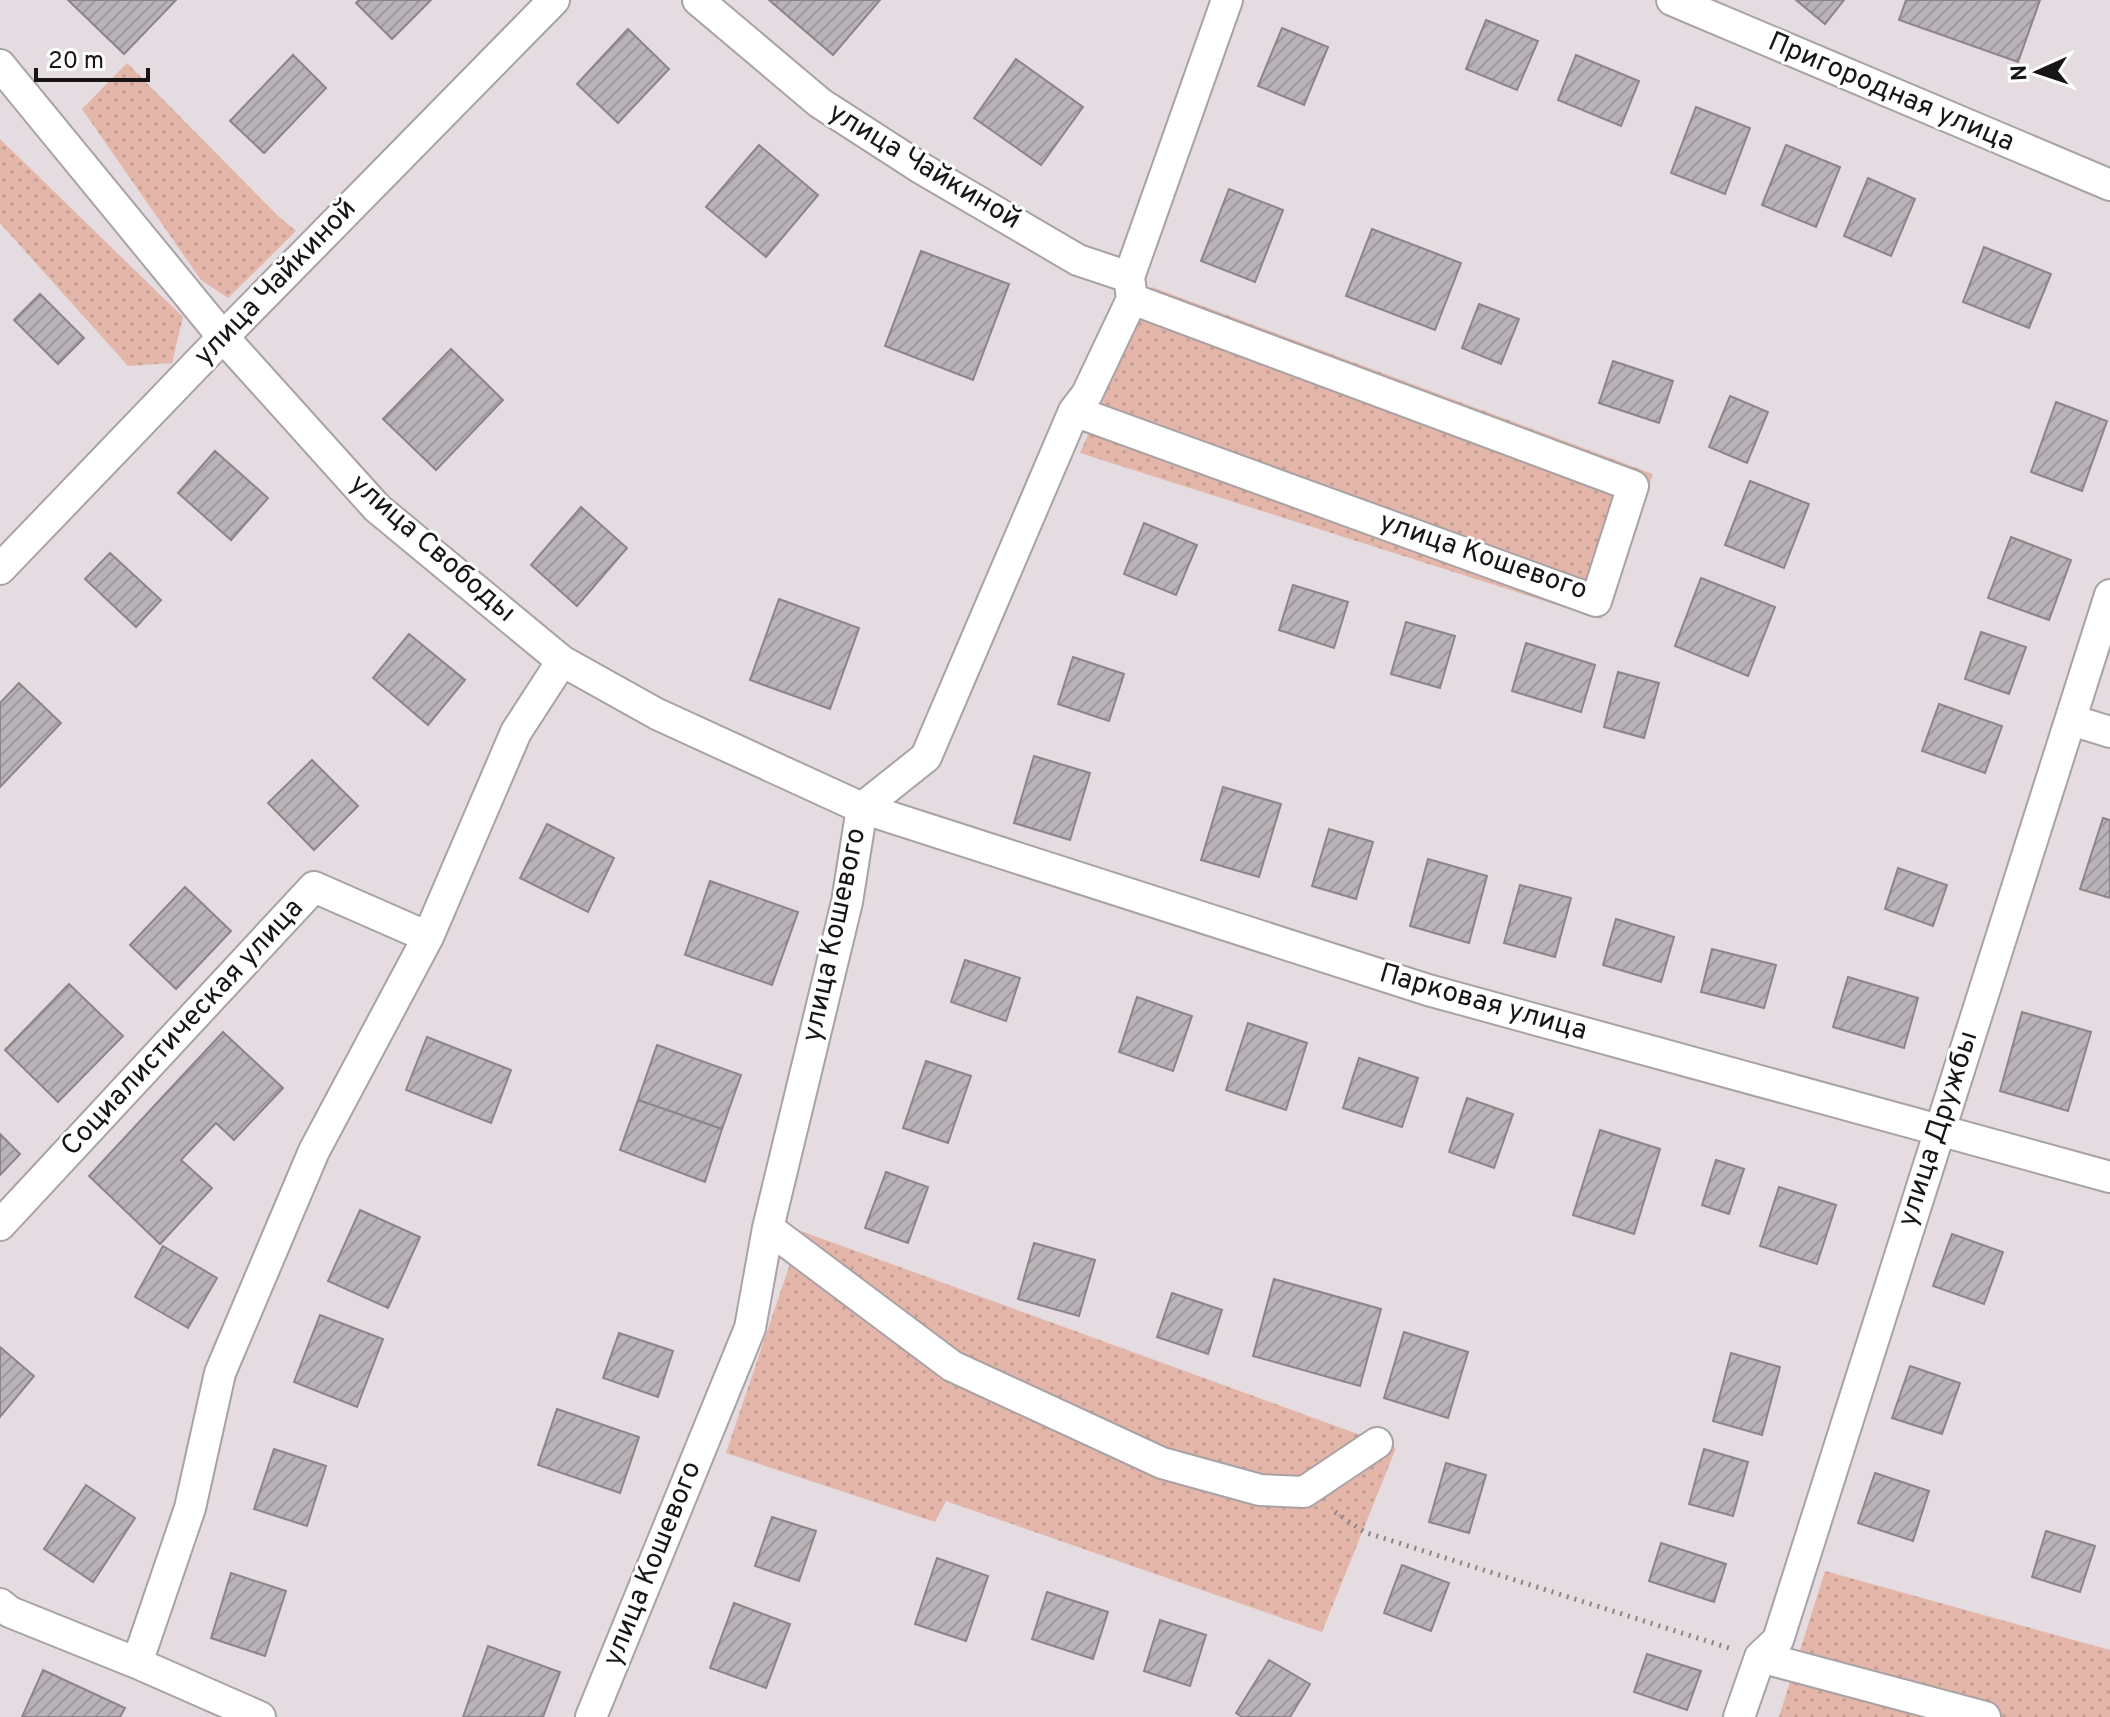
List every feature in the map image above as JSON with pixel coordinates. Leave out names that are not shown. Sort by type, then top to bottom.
[{"type":"street","name":"улица Чайкиной","points":[[0,569],[554,0]]},
{"type":"street","name":"улица Чайкиной","points":[[698,0],[832,111],[919,167],[1131,288]]},
{"type":"street","name":"улица Кошевого","points":[[591,1717],[750,1328],[768,1228],[847,902],[862,808],[926,757],[1074,411],[1087,394],[1131,288],[1227,0]]},
{"type":"street","name":"Пригородная улица","points":[[1672,0],[2110,185]]},
{"type":"street","name":"улица Свободы","points":[[0,65],[223,337],[377,508],[562,661],[657,714],[862,808]]},
{"type":"street","name":"улица Кошевого","points":[[1074,411],[1596,601],[1633,486],[1131,288]]},
{"type":"street","name":"улица Дружбы","points":[[1739,1717],[1760,1657],[1778,1640],[2110,595]]},
{"type":"street","points":[[137,1663],[190,1508],[220,1373],[314,1151],[428,937],[516,732],[562,661]]},
{"type":"street","points":[[2071,720],[2110,732]]},
{"type":"street","name":"Парковая улица","points":[[862,808],[1428,990],[2110,1177]]},
{"type":"street","name":"Социалистическая улица","points":[[0,1225],[314,887],[428,937]]},
{"type":"street","points":[[768,1228],[952,1366],[1162,1463],[1260,1490],[1304,1492],[1377,1443]]},
{"type":"street","points":[[0,1604],[10,1612],[260,1717]]},
{"type":"street","points":[[1760,1657],[1985,1717]]},
{"type":"path","points":[[1304,1492],[1364,1532],[1760,1657]]},
{"type":"shaded area","points":[[127,63],[296,231],[228,298],[201,280],[82,109]]},
{"type":"shaded area","points":[[0,139],[183,317],[172,363],[128,366],[0,223]]},
{"type":"shaded area","points":[[1152,287],[1653,474],[1601,619],[1080,453]]},
{"type":"shaded area","points":[[801,1231],[1396,1448],[1322,1632],[946,1501],[935,1522],[726,1453]]},
{"type":"shaded area","points":[[1825,1571],[2110,1650],[2110,1717],[1779,1717]]},
{"type":"building","points":[[68,0],[176,0],[124,54]]},
{"type":"building","points":[[359,0],[431,0],[392,39],[356,3]]},
{"type":"building","points":[[769,0],[880,0],[833,55]]},
{"type":"building","points":[[1796,0],[1844,0],[1825,24]]},
{"type":"building","points":[[1906,0],[2040,0],[2018,62],[1899,20]]},
{"type":"building","points":[[1486,20],[1538,41],[1517,90],[1466,69]]},
{"type":"building","points":[[1282,28],[1328,47],[1304,105],[1258,86]]},
{"type":"building","points":[[628,29],[669,69],[618,123],[577,84]]},
{"type":"building","points":[[293,55],[326,88],[264,153],[230,121]]},
{"type":"building","points":[[1576,55],[1639,81],[1621,126],[1558,100]]},
{"type":"building","points":[[1016,59],[1083,107],[1041,165],[974,118]]},
{"type":"building","points":[[1696,107],[1750,128],[1725,194],[1671,173]]},
{"type":"building","points":[[759,145],[818,195],[766,257],[706,207]]},
{"type":"building","points":[[1786,145],[1840,167],[1816,227],[1762,205]]},
{"type":"building","points":[[1868,178],[1915,199],[1891,256],[1844,236]]},
{"type":"building","points":[[1229,189],[1283,210],[1255,282],[1201,261]]},
{"type":"building","points":[[1372,229],[1461,263],[1435,330],[1346,296]]},
{"type":"building","points":[[1984,247],[2051,274],[2029,328],[1963,302]]},
{"type":"building","points":[[921,251],[1009,284],[973,380],[885,346]]},
{"type":"building","points":[[40,294],[84,338],[58,364],[14,320]]},
{"type":"building","points":[[1479,304],[1519,319],[1501,364],[1462,348]]},
{"type":"building","points":[[451,349],[503,400],[436,470],[383,419]]},
{"type":"building","points":[[1613,361],[1673,381],[1659,423],[1599,403]]},
{"type":"building","points":[[1730,396],[1768,412],[1747,463],[1709,447]]},
{"type":"building","points":[[2056,402],[2107,421],[2082,491],[2031,472]]},
{"type":"building","points":[[215,451],[268,498],[231,540],[178,493]]},
{"type":"building","points":[[1750,481],[1809,504],[1784,568],[1725,545]]},
{"type":"building","points":[[581,507],[627,548],[577,606],[531,565]]},
{"type":"building","points":[[1144,523],[1197,545],[1176,595],[1124,574]]},
{"type":"building","points":[[2011,537],[2071,560],[2049,620],[1988,598]]},
{"type":"building","points":[[110,553],[161,600],[136,627],[85,579]]},
{"type":"building","points":[[1701,578],[1775,607],[1748,676],[1675,646]]},
{"type":"building","points":[[1293,585],[1348,602],[1334,648],[1279,630]]},
{"type":"building","points":[[779,599],[859,628],[830,709],[750,680]]},
{"type":"building","points":[[1406,622],[1455,636],[1440,688],[1391,674]]},
{"type":"building","points":[[1981,632],[2026,647],[2009,694],[1965,679]]},
{"type":"building","points":[[409,634],[465,680],[428,725],[373,678]]},
{"type":"building","points":[[1526,643],[1595,665],[1581,712],[1512,691]]},
{"type":"building","points":[[1073,657],[1124,674],[1109,721],[1058,704]]},
{"type":"building","points":[[1618,672],[1659,683],[1644,738],[1604,727]]},
{"type":"building","points":[[19,683],[61,723],[0,787],[0,703]]},
{"type":"building","points":[[1939,704],[2002,726],[1985,773],[1922,751]]},
{"type":"building","points":[[1034,756],[1090,773],[1070,840],[1014,823]]},
{"type":"building","points":[[312,760],[358,806],[314,850],[268,803]]},
{"type":"building","points":[[1223,787],[1281,804],[1259,877],[1201,860]]},
{"type":"building","points":[[2103,818],[2110,820],[2110,898],[2080,889]]},
{"type":"building","points":[[547,824],[614,858],[588,912],[520,878]]},
{"type":"building","points":[[1329,829],[1373,842],[1356,899],[1312,886]]},
{"type":"building","points":[[1428,859],[1487,876],[1469,943],[1410,926]]},
{"type":"building","points":[[1898,868],[1947,885],[1933,926],[1885,909]]},
{"type":"building","points":[[710,881],[798,912],[772,985],[685,955]]},
{"type":"building","points":[[1520,885],[1571,898],[1555,957],[1504,943]]},
{"type":"building","points":[[185,887],[231,931],[176,989],[130,945]]},
{"type":"building","points":[[1616,919],[1674,937],[1661,982],[1603,965]]},
{"type":"building","points":[[1712,949],[1776,965],[1764,1008],[1701,992]]},
{"type":"building","points":[[965,960],[1020,978],[1006,1021],[951,1002]]},
{"type":"building","points":[[1848,977],[1918,998],[1904,1048],[1833,1027]]},
{"type":"building","points":[[69,984],[123,1036],[58,1102],[5,1050]]},
{"type":"building","points":[[1137,997],[1192,1016],[1173,1071],[1119,1052]]},
{"type":"building","points":[[2022,1012],[2091,1032],[2068,1111],[2000,1091]]},
{"type":"building","points":[[1248,1023],[1307,1043],[1286,1110],[1226,1090]]},
{"type":"building","points":[[223,1032],[283,1088],[234,1140],[216,1123],[181,1160],[212,1188],[160,1244],[89,1176]]},
{"type":"building","points":[[427,1037],[511,1070],[491,1123],[406,1090]]},
{"type":"building","points":[[657,1045],[741,1075],[722,1129],[638,1100]]},
{"type":"building","points":[[1359,1058],[1418,1078],[1402,1127],[1343,1108]]},
{"type":"building","points":[[926,1061],[971,1076],[948,1143],[903,1128]]},
{"type":"building","points":[[1467,1098],[1513,1114],[1494,1168],[1449,1152]]},
{"type":"building","points":[[638,1100],[722,1129],[705,1182],[620,1150]]},
{"type":"building","points":[[1600,1130],[1660,1149],[1634,1234],[1573,1215]]},
{"type":"building","points":[[0,1134],[20,1154],[0,1175]]},
{"type":"building","points":[[1716,1160],[1744,1169],[1729,1214],[1702,1205]]},
{"type":"building","points":[[886,1172],[928,1187],[908,1243],[865,1228]]},
{"type":"building","points":[[1779,1187],[1836,1205],[1817,1264],[1760,1246]]},
{"type":"building","points":[[360,1210],[420,1237],[388,1308],[328,1281]]},
{"type":"building","points":[[1952,1234],[2003,1252],[1984,1304],[1933,1286]]},
{"type":"building","points":[[1034,1243],[1095,1260],[1079,1316],[1018,1299]]},
{"type":"building","points":[[163,1246],[217,1278],[188,1328],[135,1297]]},
{"type":"building","points":[[1274,1279],[1381,1309],[1360,1386],[1253,1356]]},
{"type":"building","points":[[1172,1293],[1222,1310],[1208,1354],[1157,1337]]},
{"type":"building","points":[[320,1315],[383,1339],[357,1407],[294,1382]]},
{"type":"building","points":[[1404,1332],[1468,1352],[1448,1418],[1384,1398]]},
{"type":"building","points":[[619,1333],[673,1351],[658,1397],[603,1378]]},
{"type":"building","points":[[0,1347],[34,1376],[0,1417]]},
{"type":"building","points":[[1731,1353],[1780,1367],[1762,1435],[1713,1421]]},
{"type":"building","points":[[1910,1366],[1960,1383],[1942,1434],[1892,1418]]},
{"type":"building","points":[[557,1409],[639,1437],[620,1493],[538,1465]]},
{"type":"building","points":[[274,1449],[326,1466],[307,1526],[254,1509]]},
{"type":"building","points":[[1704,1449],[1748,1462],[1733,1516],[1689,1504]]},
{"type":"building","points":[[1446,1463],[1486,1475],[1469,1533],[1429,1522]]},
{"type":"building","points":[[1875,1473],[1929,1491],[1913,1541],[1858,1523]]},
{"type":"building","points":[[86,1485],[135,1518],[93,1582],[44,1549]]},
{"type":"building","points":[[772,1517],[816,1531],[799,1581],[755,1566]]},
{"type":"building","points":[[2046,1531],[2095,1546],[2080,1592],[2032,1577]]},
{"type":"building","points":[[1661,1543],[1726,1564],[1714,1602],[1649,1581]]},
{"type":"building","points":[[937,1558],[988,1576],[966,1641],[915,1624]]},
{"type":"building","points":[[1402,1565],[1449,1583],[1431,1631],[1384,1613]]},
{"type":"building","points":[[231,1573],[286,1591],[265,1656],[211,1638]]},
{"type":"building","points":[[1047,1592],[1108,1612],[1093,1659],[1032,1639]]},
{"type":"building","points":[[734,1603],[790,1624],[766,1688],[710,1668]]},
{"type":"building","points":[[1160,1620],[1206,1635],[1190,1686],[1144,1671]]},
{"type":"building","points":[[488,1646],[560,1672],[543,1717],[463,1717]]},
{"type":"building","points":[[1647,1654],[1701,1671],[1687,1710],[1634,1692]]},
{"type":"building","points":[[1269,1660],[1310,1684],[1290,1717],[1242,1717],[1236,1713]]},
{"type":"building","points":[[43,1670],[125,1708],[120,1717],[22,1717]]}]
